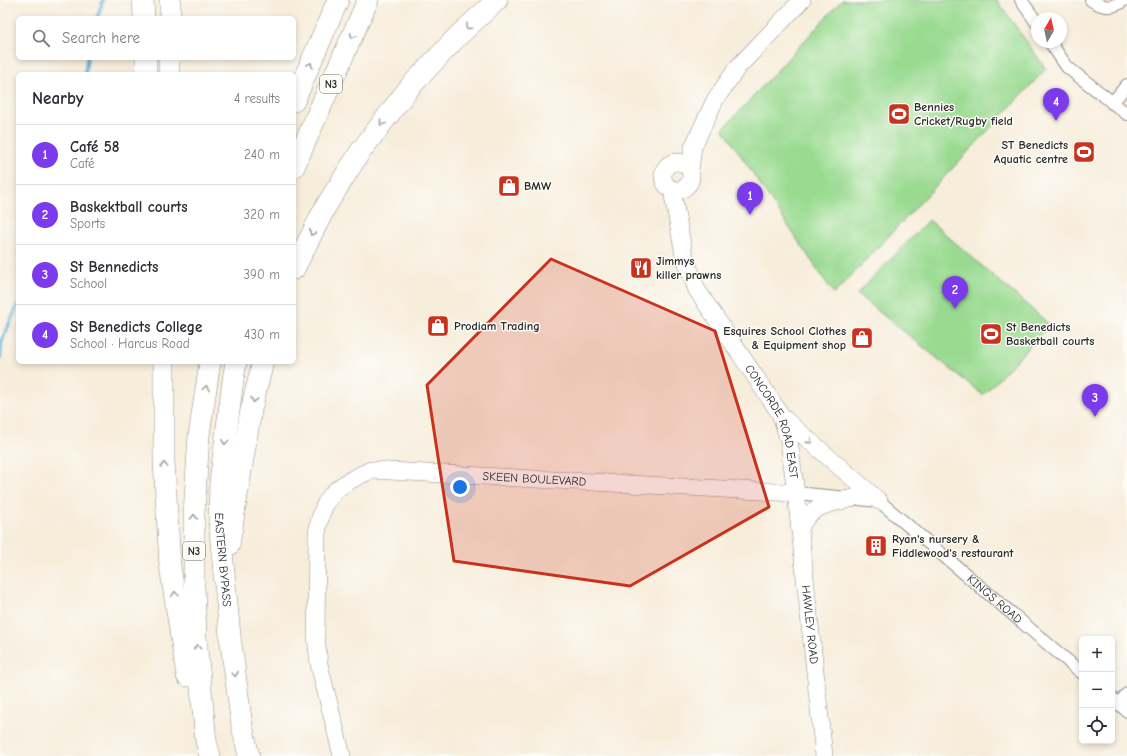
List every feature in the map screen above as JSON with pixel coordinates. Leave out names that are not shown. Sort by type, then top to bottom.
[{"type":"highway","points":[[143,0],[144,16]]},
{"type":"highway","points":[[170,0],[170,16]]},
{"type":"highway","name":"N3","points":[[296,96],[338,0]]},
{"type":"highway","points":[[296,265],[326,206],[360,152],[409,88],[458,36],[497,0]]},
{"type":"highway","name":"N3","points":[[296,163],[367,5]]},
{"type":"highway","points":[[146,60],[146,72]]},
{"type":"highway","points":[[169,60],[169,72]]},
{"type":"highway","name":"N3","points":[[208,749],[196,637],[194,514],[199,435],[210,364]]},
{"type":"highway","name":"EASTERN BYPASS","points":[[236,364],[232,380],[220,482],[219,521],[230,636],[242,726],[249,756]]},
{"type":"highway","points":[[224,579],[251,410],[262,364]]},
{"type":"highway","points":[[163,367],[164,461],[170,566],[191,695],[208,749]]},
{"type":"main road","points":[[715,100],[704,110],[686,144],[672,162],[664,168],[662,177],[666,186],[680,188],[691,178],[690,170],[693,147],[715,100],[737,68],[802,0]]},
{"type":"main road","points":[[672,162],[680,162],[690,170]]},
{"type":"main road","name":"CONCORDE ROAD EAST","points":[[680,188],[682,203],[678,227],[684,255],[697,290],[781,415],[789,441],[796,493]]},
{"type":"main road","points":[[781,415],[879,501]]},
{"type":"main road","name":"SKEEN BOULEVARD","points":[[342,756],[317,651],[317,534],[318,521],[323,507],[330,496],[350,480],[371,470],[796,493]]},
{"type":"main road","name":"HAWLEY ROAD","points":[[796,493],[824,756]]},
{"type":"main road","points":[[800,528],[804,519],[814,509],[827,504],[853,498]]},
{"type":"street","points":[[1021,0],[1031,14]]},
{"type":"street","points":[[1091,0],[1104,7],[1118,5],[1124,0]]},
{"type":"street","points":[[1054,48],[1067,67],[1127,114]]},
{"type":"street","points":[[1112,103],[1127,85]]},
{"type":"street","points":[[796,493],[879,501]]},
{"type":"street","name":"KINGS ROAD","points":[[879,501],[1081,672]]},
{"type":"street","points":[[1119,705],[1127,694]]},
{"type":"highlighted area","points":[[551,259],[715,331],[769,507],[630,586],[454,561],[427,385]]},
{"type":"green space","points":[[842,0],[997,0],[1046,69],[834,294],[723,129]]},
{"type":"green space","points":[[929,220],[1050,325],[983,395],[857,294]]},
{"type":"waterway","points":[[98,16],[103,0]]},
{"type":"waterway","points":[[85,72],[87,60]]},
{"type":"waterway","points":[[0,358],[2,340],[16,308]]},
{"type":"place","name":"Bennies Cricket/Rugby field","points":[[899,114]]},
{"type":"place","name":"St Benedicts College","points":[[1056,121]]},
{"type":"place","name":"ST Benedicts Aquatic centre","points":[[1084,152]]},
{"type":"place","name":"BMW","points":[[509,186]]},
{"type":"place","name":"Café 58","points":[[750,215]]},
{"type":"place","name":"Jimmys killer prawns","points":[[641,268]]},
{"type":"place","name":"Baskektball courts","points":[[955,309]]},
{"type":"place","name":"Prodiam Trading","points":[[438,326]]},
{"type":"place","name":"St Benedicts Basketball courts","points":[[991,334]]},
{"type":"place","name":"Esquires School Clothes & Equipment shop","points":[[862,338]]},
{"type":"place","name":"St Bennedicts","points":[[1095,417]]},
{"type":"place","name":"Ryan's nursery & Fiddlewood's restaurant","points":[[876,546]]}]
